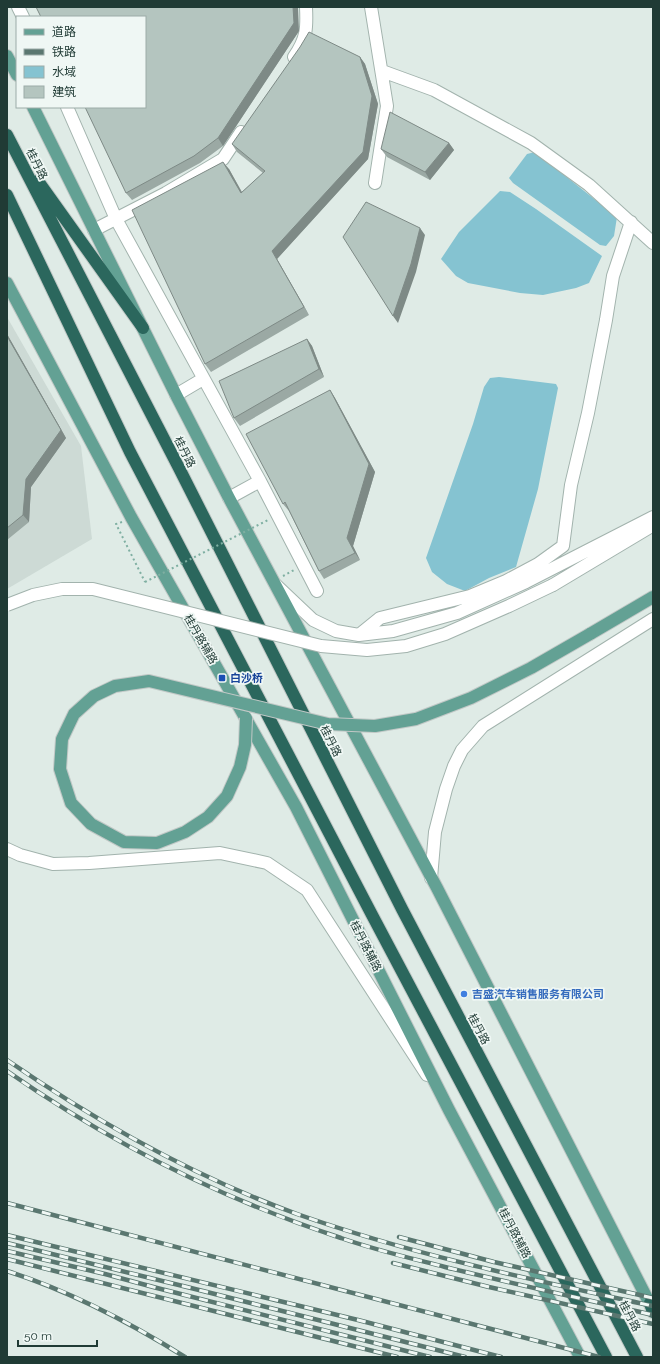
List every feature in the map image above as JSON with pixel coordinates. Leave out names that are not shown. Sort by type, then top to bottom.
[{"type":"highway","points":[[9,139],[143,328]]},
{"type":"highway","name":"桂丹路","points":[[9,139],[175,460],[402,909],[637,1357]]},
{"type":"highway","points":[[7,195],[130,452],[367,906],[606,1357]]},
{"type":"main road","points":[[7,56],[16,74]]},
{"type":"main road","points":[[33,108],[176,395],[229,498],[432,878],[652,1308]]},
{"type":"main road","name":"桂丹路辅路","points":[[7,283],[143,539],[296,807],[449,1110],[580,1357]]},
{"type":"main road","points":[[246,718],[245,745],[240,767],[227,796],[208,817],[185,832],[157,843],[124,842],[91,824],[71,803],[60,769],[62,739],[74,714],[94,696],[115,686],[149,681],[328,724],[375,726],[416,719],[471,698],[531,668],[653,597]]},
{"type":"street","points":[[286,69],[299,50],[307,31],[306,7]]},
{"type":"street","points":[[371,7],[388,106],[375,183]]},
{"type":"street","points":[[382,71],[434,90],[531,143],[589,185],[653,243]]},
{"type":"street","points":[[67,108],[116,219],[260,481],[317,591]]},
{"type":"street","points":[[94,230],[166,193],[222,159],[250,120]]},
{"type":"street","points":[[359,635],[380,618],[470,596],[506,581],[538,564],[563,546],[571,485],[588,412],[613,276],[631,222]]},
{"type":"street","points":[[176,395],[203,379]]},
{"type":"street","points":[[229,498],[260,481]]},
{"type":"street","points":[[272,581],[313,620],[336,631],[359,635],[393,631],[456,613],[526,582],[653,517]]},
{"type":"street","points":[[7,605],[33,595],[62,589],[93,588],[322,646],[367,650],[406,646],[445,634],[554,585],[653,525]]},
{"type":"street","points":[[432,878],[435,832],[446,789],[454,766],[462,750],[483,726],[653,620]]},
{"type":"street","points":[[7,849],[20,855],[53,864],[89,863],[220,853],[267,863],[307,890],[449,1110]]},
{"type":"path","points":[[116,524],[145,582],[268,520]]},
{"type":"shaded area","points":[[7,317],[81,446],[92,539],[7,589]]},
{"type":"water","points":[[535,152],[617,217],[614,236],[606,246],[600,245],[513,183],[509,178],[527,154]]},
{"type":"water","points":[[500,191],[510,192],[602,256],[589,283],[576,288],[543,295],[520,293],[468,283],[456,276],[441,259],[459,232]]},
{"type":"water","points":[[499,377],[556,384],[558,388],[538,489],[516,567],[489,578],[465,591],[447,584],[432,572],[426,558],[473,424],[484,387],[490,378]]},
{"type":"building","points":[[36,7],[293,7],[294,23],[218,138],[194,156],[126,193],[85,108],[146,108],[146,16],[40,16]]},
{"type":"building","points":[[309,32],[360,57],[372,96],[363,152],[272,251],[304,307],[205,364],[132,210],[223,162],[241,193],[265,171],[232,144]]},
{"type":"building","points":[[390,112],[449,143],[425,172],[381,149]]},
{"type":"building","points":[[366,202],[420,228],[411,264],[393,316],[343,237]]},
{"type":"building","points":[[7,336],[61,430],[26,479],[23,515],[7,528]]},
{"type":"building","points":[[307,339],[319,369],[234,418],[219,381]]},
{"type":"building","points":[[330,390],[369,464],[347,538],[355,553],[319,571],[285,502],[283,504],[246,434]]},
{"type":"railway","points":[[7,1060],[76,1105],[148,1146],[221,1183],[297,1214],[385,1242],[474,1266],[653,1306]]},
{"type":"railway","points":[[7,1071],[85,1122],[126,1145],[210,1187],[297,1223],[406,1257],[653,1315]]},
{"type":"railway","points":[[7,1203],[599,1357]]},
{"type":"railway","points":[[7,1235],[358,1320],[501,1357]]},
{"type":"railway","points":[[399,1237],[494,1262],[653,1298]]},
{"type":"railway","points":[[7,1243],[465,1357]]},
{"type":"railway","points":[[7,1251],[105,1274],[430,1357]]},
{"type":"railway","points":[[7,1259],[397,1357]]},
{"type":"railway","points":[[393,1263],[489,1287],[653,1324]]},
{"type":"railway","points":[[7,1271],[54,1288],[99,1308],[185,1357]]},
{"type":"place","name":"白沙桥","points":[[222,678]]},
{"type":"place","name":"吉盛汽车销售服务有限公司","points":[[464,994]]}]
